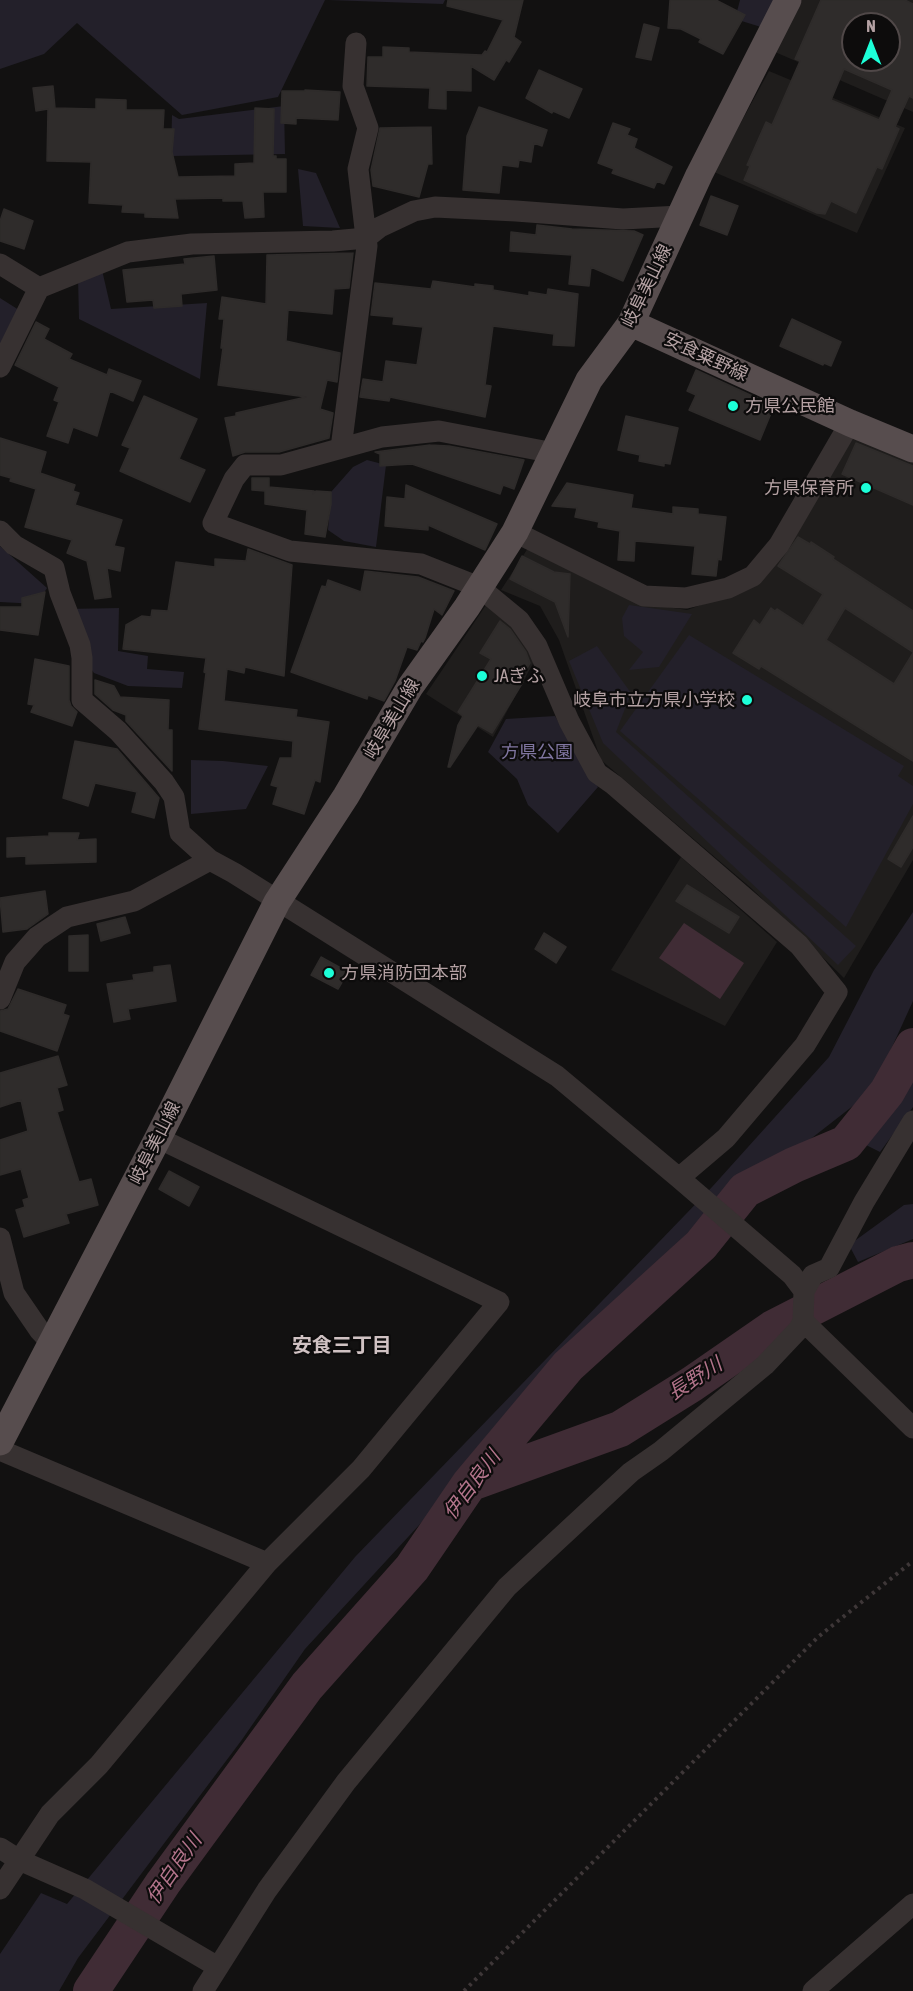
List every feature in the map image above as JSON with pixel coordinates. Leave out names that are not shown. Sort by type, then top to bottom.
[{"type":"main road","name":"岐阜美山線","points":[[0,1442],[158,1138],[277,902],[346,796],[410,687],[515,532],[590,380],[631,323],[680,216],[788,0]]},
{"type":"main road","name":"安食粟野線","points":[[631,323],[850,423],[913,449]]},
{"type":"street","points":[[341,448],[367,246],[358,169],[368,128],[353,86],[356,42]]},
{"type":"street","points":[[0,367],[39,288],[128,252],[192,244],[333,241],[366,238],[380,227],[414,211],[435,207],[623,219],[680,216]]},
{"type":"street","points":[[0,264],[39,288]]},
{"type":"street","points":[[515,532],[644,597],[686,598],[728,588],[753,576],[778,545],[850,423]]},
{"type":"street","points":[[554,453],[439,431],[382,437],[281,465],[244,465],[234,479],[213,523],[290,551],[421,564],[479,587],[519,620],[537,646],[569,721],[597,773],[614,785],[799,945],[837,992],[805,1045],[726,1138],[682,1181]]},
{"type":"street","points":[[0,531],[14,546],[54,568],[60,593],[80,645],[81,700],[118,731],[164,782],[174,798],[180,833],[210,860],[556,1076],[682,1181],[798,1283],[803,1321],[799,1329],[765,1365],[661,1451],[631,1472],[507,1587],[346,1782],[267,1890],[203,1991]]},
{"type":"street","points":[[0,999],[15,962],[37,937],[67,917],[134,900],[210,860]]},
{"type":"street","points":[[798,1283],[829,1268],[864,1202],[913,1121]]},
{"type":"street","points":[[0,1889],[50,1814],[99,1765],[267,1563],[361,1469],[499,1302],[158,1138]]},
{"type":"street","points":[[0,1238],[14,1293],[40,1331],[52,1344]]},
{"type":"street","points":[[803,1321],[913,1428]]},
{"type":"street","points":[[0,1449],[267,1563]]},
{"type":"street","points":[[0,1848],[20,1860],[85,1889],[218,1967]]},
{"type":"street","points":[[813,1991],[913,1904]]},
{"type":"path","points":[[464,1991],[818,1637],[913,1561]]},
{"type":"shaded area","points":[[802,0],[913,0],[913,112],[775,52]]},
{"type":"shaded area","points":[[769,71],[905,128],[857,233],[714,172]]},
{"type":"shaded area","name":"岐阜市立方県小学校","points":[[855,435],[913,462],[913,860],[844,978],[751,888],[601,760],[559,640],[540,606],[501,590],[528,548],[636,602],[687,610],[753,586]]},
{"type":"shaded area","name":"JAぎふ","points":[[488,602],[515,623],[536,658],[493,737],[426,694]]},
{"type":"shaded area","points":[[681,857],[777,942],[725,1026],[611,970]]},
{"type":"shaded area","points":[[684,923],[744,963],[720,999],[659,958]]},
{"type":"green space","points":[[0,0],[325,0],[278,97],[182,115],[77,23],[44,54],[0,69]]},
{"type":"green space","points":[[328,0],[445,0],[443,4]]},
{"type":"green space","points":[[740,0],[774,0],[761,27],[735,19]]},
{"type":"green space","points":[[284,106],[285,154],[171,156],[172,115],[179,119]]},
{"type":"green space","points":[[298,169],[316,173],[340,228],[303,226]]},
{"type":"green space","points":[[102,270],[111,309],[207,303],[200,379],[79,319],[78,277]]},
{"type":"green space","points":[[0,298],[19,310],[0,345]]},
{"type":"green space","points":[[367,460],[386,465],[376,547],[344,541],[328,530],[331,492],[353,467]]},
{"type":"green space","points":[[0,546],[47,588],[37,604],[0,602]]},
{"type":"green space","points":[[629,605],[692,614],[659,667],[629,670],[643,652],[624,636],[622,618]]},
{"type":"green space","points":[[119,608],[118,651],[148,656],[147,669],[184,672],[182,688],[128,686],[94,673],[79,653],[66,609]]},
{"type":"green space","points":[[689,635],[904,766],[898,776],[913,786],[913,804],[846,927],[620,731]]},
{"type":"green space","points":[[597,646],[631,693],[616,732],[856,946],[838,965],[603,743],[569,661]]},
{"type":"green space","name":"方県公園","points":[[555,716],[598,787],[558,833],[528,805],[517,779],[488,752],[506,719]]},
{"type":"green space","points":[[191,760],[268,766],[246,809],[191,814]]},
{"type":"green space","points":[[913,912],[913,1001],[872,1091],[785,1159],[756,1172],[519,1410],[432,1511],[305,1649],[241,1741],[78,1958],[59,1991],[0,1991],[0,1954],[41,1893],[67,1904],[355,1557],[712,1187],[829,1057],[874,970]]},
{"type":"green space","points":[[913,1076],[913,1107],[880,1152],[864,1144]]},
{"type":"green space","points":[[913,1204],[913,1239],[858,1262],[849,1245],[904,1205]]},
{"type":"building","points":[[448,0],[523,0],[514,37],[521,42],[509,62],[506,60],[494,80],[471,66],[471,91],[446,90],[446,109],[429,108],[430,88],[367,86],[368,57],[383,57],[383,47],[409,48],[409,52],[482,55],[485,51],[487,52],[503,20],[447,6]]},
{"type":"building","points":[[670,0],[716,0],[745,15],[723,54],[699,42],[701,39],[681,29],[668,28]]},
{"type":"building","points":[[821,0],[905,0],[913,4],[913,98],[909,96],[895,127],[899,129],[882,169],[877,167],[856,213],[831,201],[825,214],[817,213],[744,180],[750,166],[747,165],[766,122],[772,125],[800,61],[795,59]]},
{"type":"building","points":[[644,24],[659,28],[651,60],[636,57]]},
{"type":"building","points":[[539,70],[582,89],[569,118],[553,111],[552,113],[526,98]]},
{"type":"building","points":[[53,86],[55,108],[96,109],[96,99],[126,100],[126,110],[164,110],[163,129],[174,129],[172,152],[178,177],[235,176],[235,164],[254,163],[255,108],[274,109],[273,156],[276,156],[276,159],[286,159],[286,192],[263,192],[264,217],[245,218],[243,201],[223,201],[223,198],[175,199],[178,218],[145,217],[145,213],[122,212],[123,205],[89,203],[91,162],[47,161],[48,109],[36,111],[33,88]]},
{"type":"building","points":[[282,91],[340,92],[338,120],[296,118],[296,124],[281,123]]},
{"type":"building","points":[[479,107],[547,130],[542,146],[534,143],[531,162],[519,160],[518,167],[502,165],[499,193],[463,190],[467,136]]},
{"type":"building","points":[[613,123],[630,129],[627,135],[637,139],[634,148],[672,167],[664,184],[657,181],[654,188],[612,173],[614,169],[598,163]]},
{"type":"building","points":[[431,127],[432,164],[428,164],[419,197],[373,186],[371,170],[380,128]]},
{"type":"building","points":[[711,196],[738,206],[727,235],[700,225]]},
{"type":"building","points":[[4,209],[33,221],[24,249],[0,241],[0,221]]},
{"type":"building","points":[[537,225],[572,229],[634,231],[643,235],[623,281],[591,267],[589,286],[569,284],[572,255],[510,251],[511,232],[536,235]]},
{"type":"building","points":[[353,253],[349,288],[334,289],[332,314],[288,310],[286,341],[340,353],[337,382],[327,380],[320,409],[333,413],[329,438],[279,452],[245,452],[233,456],[225,418],[236,416],[236,413],[306,397],[218,385],[223,348],[221,348],[224,319],[219,319],[222,297],[266,304],[267,255]]},
{"type":"building","points":[[214,256],[217,290],[181,294],[182,306],[154,308],[153,300],[127,302],[123,270],[185,264],[184,259]]},
{"type":"building","points":[[433,281],[475,287],[475,284],[493,286],[493,290],[529,296],[529,292],[547,295],[548,289],[578,294],[574,346],[553,345],[554,334],[493,326],[485,385],[491,386],[485,417],[390,397],[389,401],[360,397],[363,379],[383,382],[386,361],[417,365],[423,327],[393,324],[394,317],[371,315],[375,283],[431,289]]},
{"type":"building","points":[[792,319],[841,342],[831,366],[824,363],[823,365],[780,346]]},
{"type":"building","points":[[36,322],[49,329],[44,339],[72,354],[69,359],[107,375],[109,369],[141,381],[133,401],[110,391],[97,436],[73,427],[68,443],[47,436],[59,402],[54,400],[59,387],[15,365]]},
{"type":"building","name":"方県公民館","points":[[696,370],[774,406],[760,440],[689,410],[696,395],[687,391]]},
{"type":"building","points":[[144,396],[197,419],[179,459],[205,470],[190,502],[120,471],[130,448],[122,445]]},
{"type":"building","points":[[626,416],[678,428],[670,464],[664,463],[664,466],[639,461],[640,455],[618,450]]},
{"type":"building","points":[[0,438],[46,452],[40,473],[75,485],[73,491],[79,493],[75,505],[122,520],[114,546],[124,548],[120,571],[107,568],[111,597],[95,599],[87,561],[67,553],[72,540],[25,527],[36,489],[10,481],[11,478],[0,475]]},
{"type":"building","name":"方県保育所","points":[[856,443],[913,466],[913,505],[842,474]]},
{"type":"building","points":[[430,445],[449,446],[524,460],[514,489],[503,485],[500,494],[412,464],[380,466],[380,454],[375,452]]},
{"type":"building","points":[[252,478],[269,478],[269,487],[314,491],[313,494],[316,491],[331,492],[325,537],[305,534],[307,510],[265,504],[265,491],[252,490]]},
{"type":"building","points":[[567,483],[633,495],[631,508],[673,514],[673,507],[698,509],[698,514],[726,517],[721,560],[718,559],[716,576],[692,574],[695,546],[635,541],[634,561],[618,560],[620,531],[598,527],[599,522],[575,517],[577,508],[552,506]]},
{"type":"building","points":[[406,485],[497,524],[485,550],[428,525],[428,530],[385,526],[387,497],[405,499]]},
{"type":"building","points":[[798,537],[810,544],[811,542],[913,611],[913,652],[845,608],[826,640],[894,684],[913,653],[913,761],[761,666],[759,669],[733,653],[754,620],[760,625],[771,608],[775,611],[777,609],[803,626],[823,594],[778,566]]},
{"type":"building","points":[[248,549],[292,565],[284,676],[245,667],[244,673],[227,669],[224,701],[297,710],[296,717],[329,722],[320,782],[315,780],[304,814],[273,804],[278,787],[271,785],[280,758],[292,758],[293,741],[199,729],[206,658],[123,649],[126,625],[142,616],[151,617],[152,610],[168,611],[176,562],[215,567],[215,559],[246,561]]},
{"type":"building","points":[[522,556],[554,572],[570,574],[568,637],[555,602],[510,579]]},
{"type":"building","points":[[365,571],[418,577],[454,591],[442,615],[434,609],[425,638],[417,650],[407,647],[395,681],[384,701],[368,695],[367,699],[291,672],[322,586],[326,587],[328,580],[361,592]]},
{"type":"building","points":[[45,592],[38,635],[0,630],[0,607],[22,607],[22,598]]},
{"type":"building","points":[[500,621],[510,629],[526,652],[530,663],[520,680],[523,682],[492,733],[478,725],[448,767],[458,725],[463,716],[458,712],[491,659],[480,653]]},
{"type":"building","points":[[35,659],[69,666],[69,700],[77,712],[72,726],[31,712],[34,705],[28,704]]},
{"type":"building","points":[[95,680],[114,686],[120,697],[169,700],[168,730],[172,730],[172,771],[126,721],[126,715],[113,710],[95,694]]},
{"type":"building","points":[[75,741],[117,749],[159,798],[154,818],[132,812],[137,792],[95,783],[88,806],[63,798]]},
{"type":"building","points":[[913,816],[913,847],[901,867],[888,859]]},
{"type":"building","points":[[49,833],[79,833],[77,840],[96,839],[96,862],[26,864],[26,856],[7,857],[7,838],[49,836]]},
{"type":"building","points":[[687,885],[739,917],[729,933],[676,901]]},
{"type":"building","points":[[45,891],[48,914],[27,929],[3,932],[0,898]]},
{"type":"building","points":[[125,917],[130,933],[101,941],[97,924]]},
{"type":"building","points":[[544,933],[566,947],[556,963],[535,949]]},
{"type":"building","points":[[88,935],[88,971],[69,971],[69,936]]},
{"type":"building","name":"方県消防団本部","points":[[321,957],[348,972],[338,989],[311,975]]},
{"type":"building","points":[[170,965],[176,1001],[128,1009],[130,1019],[114,1022],[107,984],[134,980],[133,975],[154,972],[154,967]]},
{"type":"building","points":[[18,989],[66,1005],[63,1014],[69,1016],[57,1051],[0,1031],[0,1011],[8,1009]]},
{"type":"building","points":[[58,1056],[67,1085],[57,1088],[63,1110],[57,1112],[79,1182],[91,1179],[98,1205],[66,1214],[69,1223],[24,1237],[16,1210],[25,1207],[23,1200],[29,1198],[21,1169],[0,1175],[0,1140],[28,1131],[21,1100],[0,1107],[0,1073]]},
{"type":"building","points":[[169,1171],[199,1187],[189,1206],[159,1189]]},
{"type":"waterway","name":"長野川","points":[[91,1991],[163,1883],[307,1686],[412,1568],[470,1483],[568,1366],[701,1245],[745,1190],[794,1165],[846,1143],[887,1092],[913,1046]]},
{"type":"waterway","name":"長野川","points":[[471,1483],[620,1429],[692,1384],[773,1328],[898,1264],[913,1260]]},
{"type":"place","name":"方県公民館","points":[[733,406]]},
{"type":"place","name":"方県保育所","points":[[866,488]]},
{"type":"place","name":"JAぎふ","points":[[482,676]]},
{"type":"place","name":"岐阜市立方県小学校","points":[[747,700]]},
{"type":"place","name":"方県消防団本部","points":[[329,973]]},
{"type":"district","name":"安食三丁目","points":[[342,1346]]},
{"type":"water label","name":"伊自良川","points":[[472,1485]]},
{"type":"water label","name":"伊自良川","points":[[174,1869]]}]
